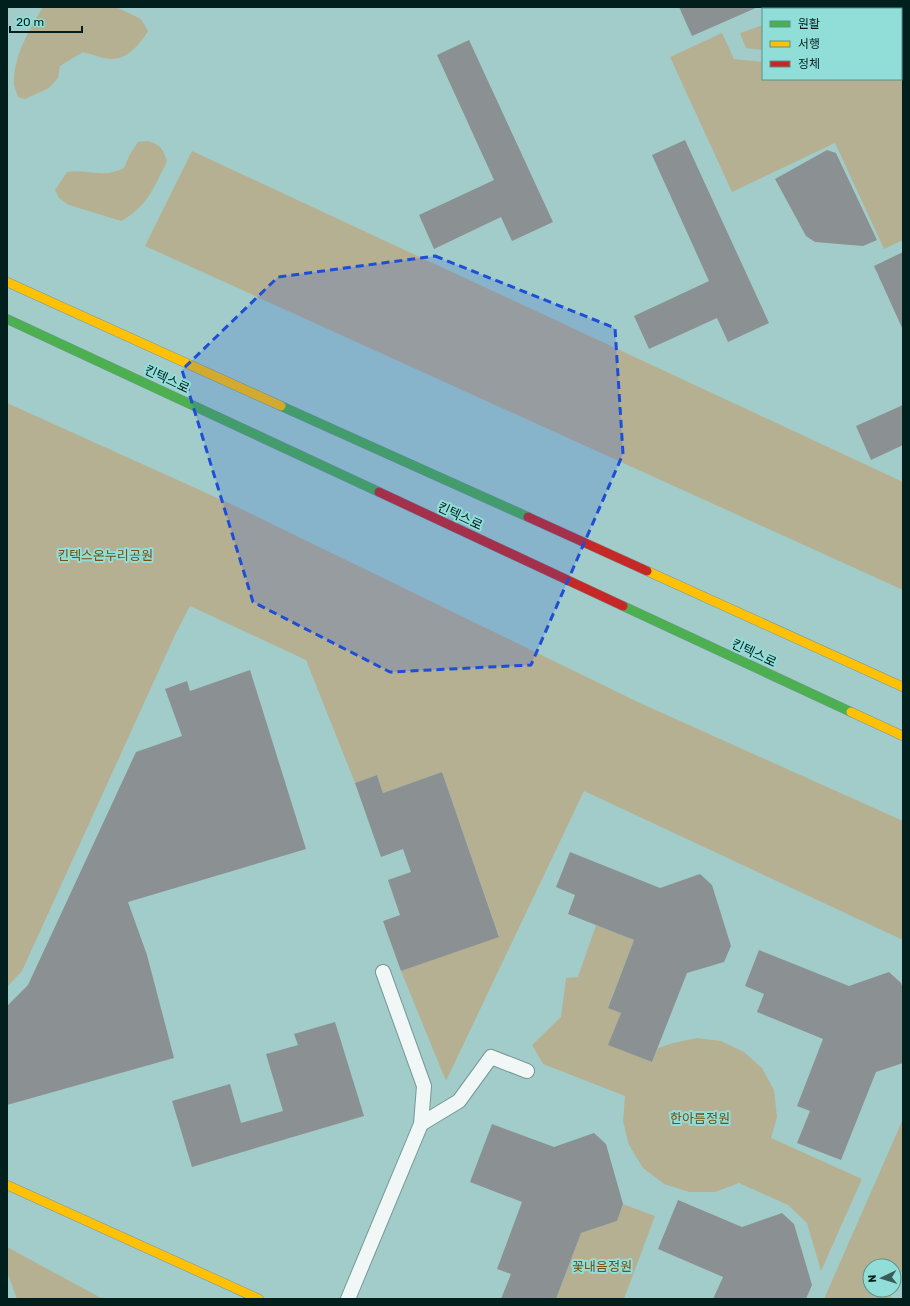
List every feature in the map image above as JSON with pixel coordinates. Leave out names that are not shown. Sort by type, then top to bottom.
[{"type":"main road","name":"킨텍스로","points":[[7,282],[903,687]]},
{"type":"main road","name":"킨텍스로","points":[[7,319],[903,736]]},
{"type":"main road","points":[[7,1185],[259,1299]]},
{"type":"lane","points":[[348,1299],[421,1124],[424,1086],[383,972]]},
{"type":"lane","points":[[421,1124],[459,1101],[491,1057],[527,1071]]},
{"type":"highlighted area","points":[[435,256],[615,328],[623,454],[531,665],[390,672],[253,602],[182,370],[278,277]]},
{"type":"green space","points":[[43,7],[116,7],[141,19],[148,31],[142,41],[133,50],[117,59],[104,58],[83,52],[60,66],[58,78],[49,88],[25,99],[18,97],[14,85],[16,64],[27,34]]},
{"type":"green space","points":[[903,7],[903,25],[902,8],[808,8]]},
{"type":"green space","points":[[762,25],[762,50],[746,48],[740,33]]},
{"type":"green space","points":[[722,33],[734,59],[762,62],[762,80],[902,80],[903,47],[903,240],[884,249],[835,143],[732,192],[670,57]]},
{"type":"green space","points":[[148,141],[161,148],[167,161],[144,202],[121,221],[69,205],[59,198],[55,190],[67,172],[75,171],[106,173],[118,171],[124,168],[130,154],[138,142]]},
{"type":"green space","points":[[192,151],[903,482],[903,590],[145,246]]},
{"type":"green space","name":"킨텍스온누리공원","points":[[7,403],[233,505],[640,703],[903,821],[903,940],[584,791],[446,1081],[401,971],[499,936],[442,772],[383,793],[377,775],[355,783],[306,660],[190,606],[175,635],[22,971],[7,987]]},
{"type":"green space","name":"한아름정원","points":[[596,925],[634,940],[608,1007],[621,1013],[609,1045],[652,1062],[658,1048],[697,1038],[721,1041],[744,1052],[762,1068],[774,1090],[777,1117],[771,1138],[862,1179],[821,1271],[807,1223],[788,1205],[739,1183],[715,1192],[689,1192],[664,1184],[643,1168],[629,1145],[623,1121],[625,1096],[543,1064],[532,1045],[561,1017],[566,978],[578,977]]},
{"type":"green space","points":[[903,1119],[903,1269],[902,1271],[902,1258],[862,1258],[862,1298],[890,1298],[824,1299]]},
{"type":"green space","name":"꽃내음정원","points":[[623,1204],[655,1216],[624,1299],[556,1299],[581,1233],[617,1221]]},
{"type":"green space","points":[[7,1247],[103,1299],[17,1299],[7,1272]]},
{"type":"building","points":[[679,7],[758,7],[692,36]]},
{"type":"building","points":[[469,40],[553,222],[512,241],[501,217],[434,249],[419,215],[494,180],[437,55]]},
{"type":"building","points":[[685,140],[769,323],[728,342],[717,318],[649,349],[634,316],[709,281],[652,155]]},
{"type":"building","points":[[827,150],[836,153],[877,240],[863,246],[815,242],[806,236],[775,179]]},
{"type":"building","points":[[903,252],[903,330],[874,266]]},
{"type":"building","points":[[903,405],[903,445],[871,460],[856,426]]},
{"type":"building","points":[[250,670],[306,849],[128,902],[147,955],[174,1058],[7,1105],[7,1006],[28,985],[136,752],[182,736],[165,689],[187,681],[190,691]]},
{"type":"building","points":[[442,772],[499,937],[401,971],[383,921],[400,915],[388,880],[411,872],[403,849],[381,857],[355,783],[377,775],[383,793]]},
{"type":"building","points":[[570,852],[660,888],[700,874],[712,885],[731,946],[724,962],[687,973],[652,1062],[608,1045],[621,1013],[608,1008],[634,940],[568,914],[575,895],[556,887]]},
{"type":"building","points":[[759,950],[849,986],[889,972],[901,983],[903,989],[903,1063],[876,1072],[841,1160],[797,1143],[810,1111],[797,1106],[823,1039],[757,1012],[764,994],[745,986]]},
{"type":"building","points":[[335,1022],[364,1116],[192,1167],[172,1101],[230,1084],[241,1123],[283,1111],[266,1054],[298,1045],[294,1034]]},
{"type":"building","points":[[492,1124],[554,1147],[594,1133],[606,1144],[623,1204],[617,1221],[581,1233],[556,1299],[501,1299],[511,1274],[497,1269],[522,1202],[470,1182]]},
{"type":"building","points":[[678,1200],[742,1227],[782,1213],[794,1224],[812,1285],[806,1299],[713,1299],[723,1277],[658,1249]]},
{"type":"traffic: fast","points":[[7,319],[379,492]]},
{"type":"traffic: fast","points":[[281,406],[528,517]]},
{"type":"traffic: fast","points":[[623,606],[851,712]]},
{"type":"traffic: slow","points":[[7,282],[281,406]]},
{"type":"traffic: slow","points":[[647,571],[903,687]]},
{"type":"traffic: slow","points":[[851,712],[903,736]]},
{"type":"traffic: slow","points":[[7,1185],[259,1299]]},
{"type":"traffic: jam","points":[[379,492],[623,606]]},
{"type":"traffic: jam","points":[[528,517],[647,571]]}]
